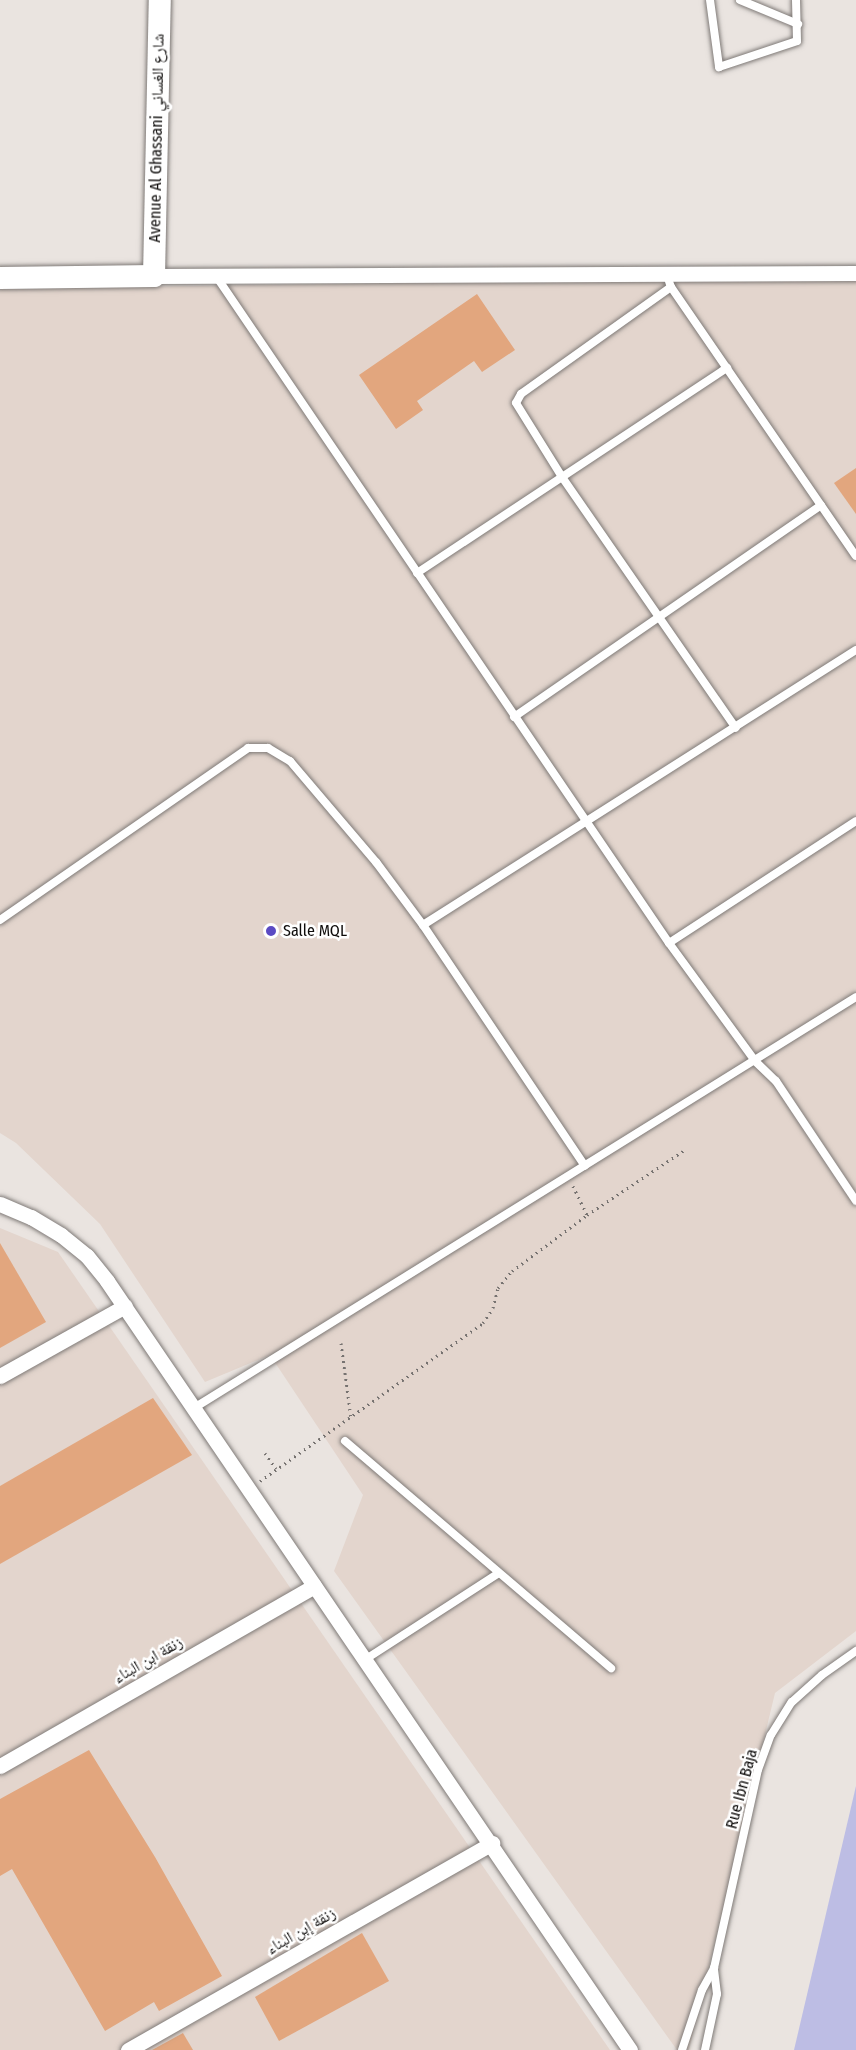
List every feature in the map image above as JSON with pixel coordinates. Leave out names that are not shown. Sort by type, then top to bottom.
[{"type":"street","name":"Avenue Al Ghassani شارع الغساني","points":[[154,276],[160,0]]},
{"type":"street","points":[[4,283],[154,276],[668,280],[856,273]]},
{"type":"street","points":[[0,1204],[31,1217],[78,1249],[107,1281],[492,1843],[630,2050]]},
{"type":"street","points":[[0,1376],[125,1306]]},
{"type":"street","name":"زنقة ابن البناء","points":[[0,1766],[314,1586]]},
{"type":"street","name":"زنقة إبن البناء","points":[[128,2050],[492,1843]]},
{"type":"lane","points":[[710,0],[719,67],[797,41],[796,0]]},
{"type":"lane","points":[[740,0],[798,24]]},
{"type":"lane","points":[[216,276],[669,943],[755,1062],[776,1081],[856,1201]]},
{"type":"lane","points":[[736,728],[562,477],[517,406],[518,396],[668,280],[856,556]]},
{"type":"lane","points":[[417,573],[728,368]]},
{"type":"lane","points":[[514,717],[821,505]]},
{"type":"lane","points":[[423,925],[856,651]]},
{"type":"lane","points":[[0,920],[248,748],[256,746],[268,748],[290,761],[376,862],[423,925],[585,1166]]},
{"type":"lane","points":[[669,943],[856,821]]},
{"type":"lane","points":[[194,1408],[755,1062],[856,997]]},
{"type":"lane","points":[[345,1441],[611,1668]]},
{"type":"lane","points":[[366,1659],[499,1573]]},
{"type":"lane","name":"Rue Ibn Baja","points":[[682,2050],[702,1990],[714,1968],[758,1770],[771,1735],[792,1702],[822,1675],[856,1652]]},
{"type":"lane","name":"Rue Ibn Baja","points":[[705,2050],[717,1994],[714,1968]]},
{"type":"path","points":[[249,1489],[483,1323],[493,1308],[498,1288],[506,1276],[587,1215],[686,1149]]},
{"type":"path","points":[[568,1176],[587,1215]]},
{"type":"path","points":[[341,1342],[351,1418]]},
{"type":"path","points":[[265,1453],[276,1470]]},
{"type":"shaded area","points":[[856,276],[856,1631],[775,1693],[689,2050],[677,2050],[334,1571],[363,1495],[270,1355],[205,1382],[100,1224],[16,1143],[0,1133],[0,289]]},
{"type":"shaded area","points":[[0,1228],[58,1252],[610,2050],[0,2050]]},
{"type":"shaded area","points":[[856,1786],[856,2050],[794,2050]]},
{"type":"building","points":[[477,294],[515,350],[482,372],[474,361],[417,401],[423,410],[396,429],[359,375]]},
{"type":"building","points":[[856,468],[856,514],[834,483]]},
{"type":"building","points":[[0,1243],[46,1322],[0,1348]]},
{"type":"building","points":[[153,1398],[192,1455],[0,1564],[0,1486]]},
{"type":"building","points":[[89,1750],[155,1857],[222,1976],[159,2011],[154,2002],[105,2031],[12,1869],[0,1876],[0,1799]]},
{"type":"building","points":[[362,1933],[389,1981],[279,2041],[255,1997]]},
{"type":"building","points":[[183,2033],[193,2050],[152,2050]]},
{"type":"place","name":"Salle MQL","points":[[271,931]]}]
